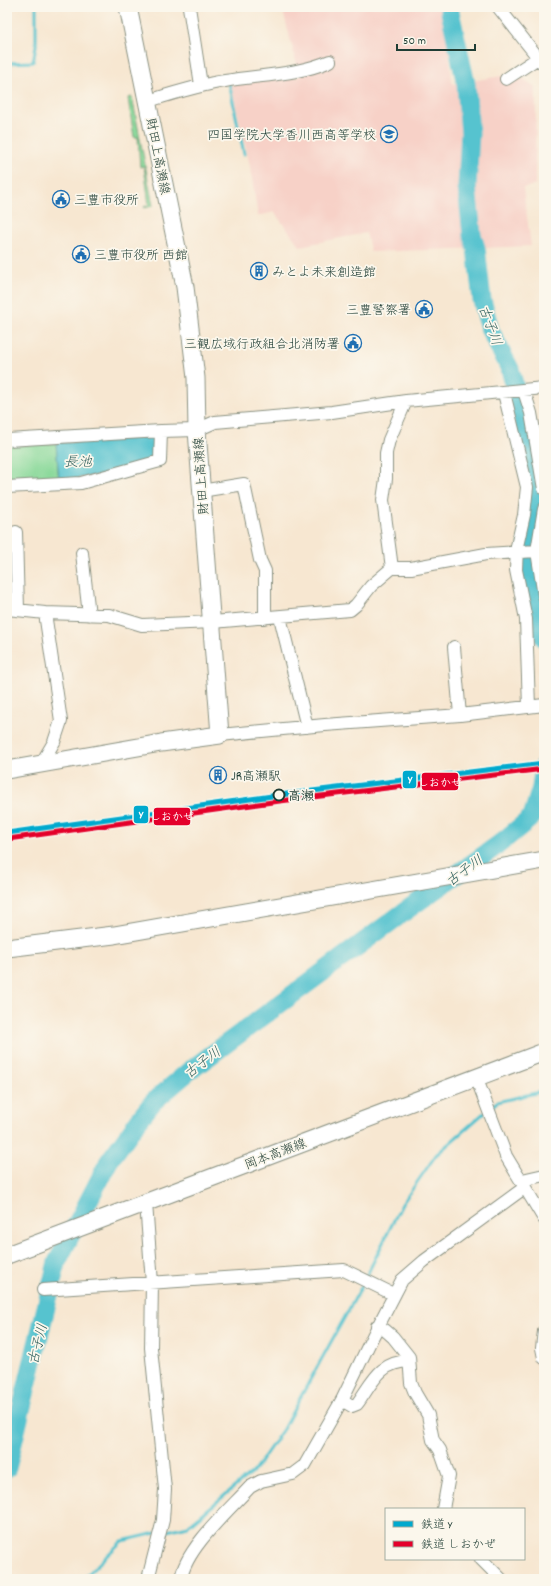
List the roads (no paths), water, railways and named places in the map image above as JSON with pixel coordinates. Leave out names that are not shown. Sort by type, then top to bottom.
[{"type":"main road","name":"財田上高瀬線","points":[[128,7],[186,287],[196,378],[197,430],[201,491],[220,735]]},
{"type":"main road","points":[[7,770],[161,743],[220,735]]},
{"type":"main road","points":[[7,948],[114,935],[409,885],[544,860]]},
{"type":"main road","name":"岡本高瀬線","points":[[7,1255],[544,1052]]},
{"type":"street","points":[[189,7],[201,85]]},
{"type":"street","points":[[498,7],[541,62],[506,79]]},
{"type":"street","points":[[148,101],[201,85],[274,75],[321,65],[330,61]]},
{"type":"street","points":[[7,440],[197,430],[215,422],[332,412],[406,401],[504,393],[544,388]]},
{"type":"street","points":[[524,391],[531,412],[544,489]]},
{"type":"street","points":[[504,393],[527,487],[524,515],[516,553],[516,570],[526,619],[528,707]]},
{"type":"street","points":[[392,568],[384,500],[386,453],[389,440],[406,401]]},
{"type":"street","points":[[7,487],[82,483],[160,461],[161,431]]},
{"type":"street","points":[[201,491],[244,484],[260,560],[265,571],[265,618]]},
{"type":"street","points":[[544,509],[534,552],[542,564],[544,596]]},
{"type":"street","points":[[16,532],[12,610],[45,613],[109,615],[142,625],[212,622],[350,610],[356,606],[371,586],[392,568],[411,568],[486,554],[534,552]]},
{"type":"street","points":[[82,553],[89,614]]},
{"type":"street","points":[[41,764],[54,742],[61,721],[45,613]]},
{"type":"street","points":[[280,617],[307,727]]},
{"type":"street","points":[[454,647],[460,715]]},
{"type":"street","points":[[220,735],[460,715],[544,705]]},
{"type":"street","points":[[476,1077],[506,1156],[544,1218]]},
{"type":"street","points":[[181,1579],[187,1560],[194,1548],[250,1487],[261,1481],[293,1474],[305,1465],[342,1400],[393,1294],[402,1280],[424,1261],[523,1184],[544,1175]]},
{"type":"street","points":[[146,1203],[152,1283],[151,1348],[165,1489],[163,1520],[148,1579]]},
{"type":"street","points":[[44,1290],[344,1270],[393,1294]]},
{"type":"street","points":[[377,1326],[385,1330],[393,1337],[409,1357],[411,1383],[428,1415],[433,1440],[440,1450],[449,1476],[443,1508]]},
{"type":"street","points":[[544,1331],[542,1348],[544,1358]]},
{"type":"street","points":[[342,1400],[352,1406],[357,1404],[380,1372],[387,1366],[399,1362],[410,1361]]},
{"type":"street","points":[[482,1560],[501,1579]]},
{"type":"water","name":"長池","points":[[157,437],[157,461],[113,473],[59,481],[56,443]]},
{"type":"waterway","points":[[7,63],[33,62],[36,46],[36,7]]},
{"type":"waterway","name":"古子川","points":[[449,7],[466,84],[470,133],[467,187],[472,235],[476,248],[482,300],[490,330],[510,369],[521,410],[533,469],[535,500],[528,540],[529,570],[544,638]]},
{"type":"waterway","points":[[229,83],[244,154]]},
{"type":"waterway","name":"古子川","points":[[7,1468],[57,1262],[109,1161],[138,1121],[153,1102],[188,1072],[404,912],[498,845],[532,817],[541,788],[544,766]]},
{"type":"waterway","points":[[491,1107],[497,1102],[544,1091]]},
{"type":"waterway","points":[[366,1277],[402,1204],[436,1155],[485,1112]]},
{"type":"waterway","points":[[163,1532],[188,1526],[255,1470],[283,1429],[364,1282]]},
{"type":"waterway","points":[[83,1579],[122,1541],[156,1533]]},
{"type":"rail line","name":"Y","points":[[7,833],[279,795],[544,763]]},
{"type":"rail line","name":"しおかぜ","points":[[8,839],[280,801],[544,769]]},
{"type":"place","name":"四国学院大学香川西高等学校","points":[[389,134]]},
{"type":"place","name":"三豊市役所","points":[[61,199]]},
{"type":"place","name":"三豊市役所 西館","points":[[81,254]]},
{"type":"place","name":"みとよ未来創造館","points":[[259,271]]},
{"type":"place","name":"三豊警察署","points":[[424,309]]},
{"type":"place","name":"三観広域行政組合北消防署","points":[[353,343]]},
{"type":"place","name":"JR高瀬駅","points":[[218,775]]},
{"type":"place","name":"高瀬","points":[[279,795]]}]
